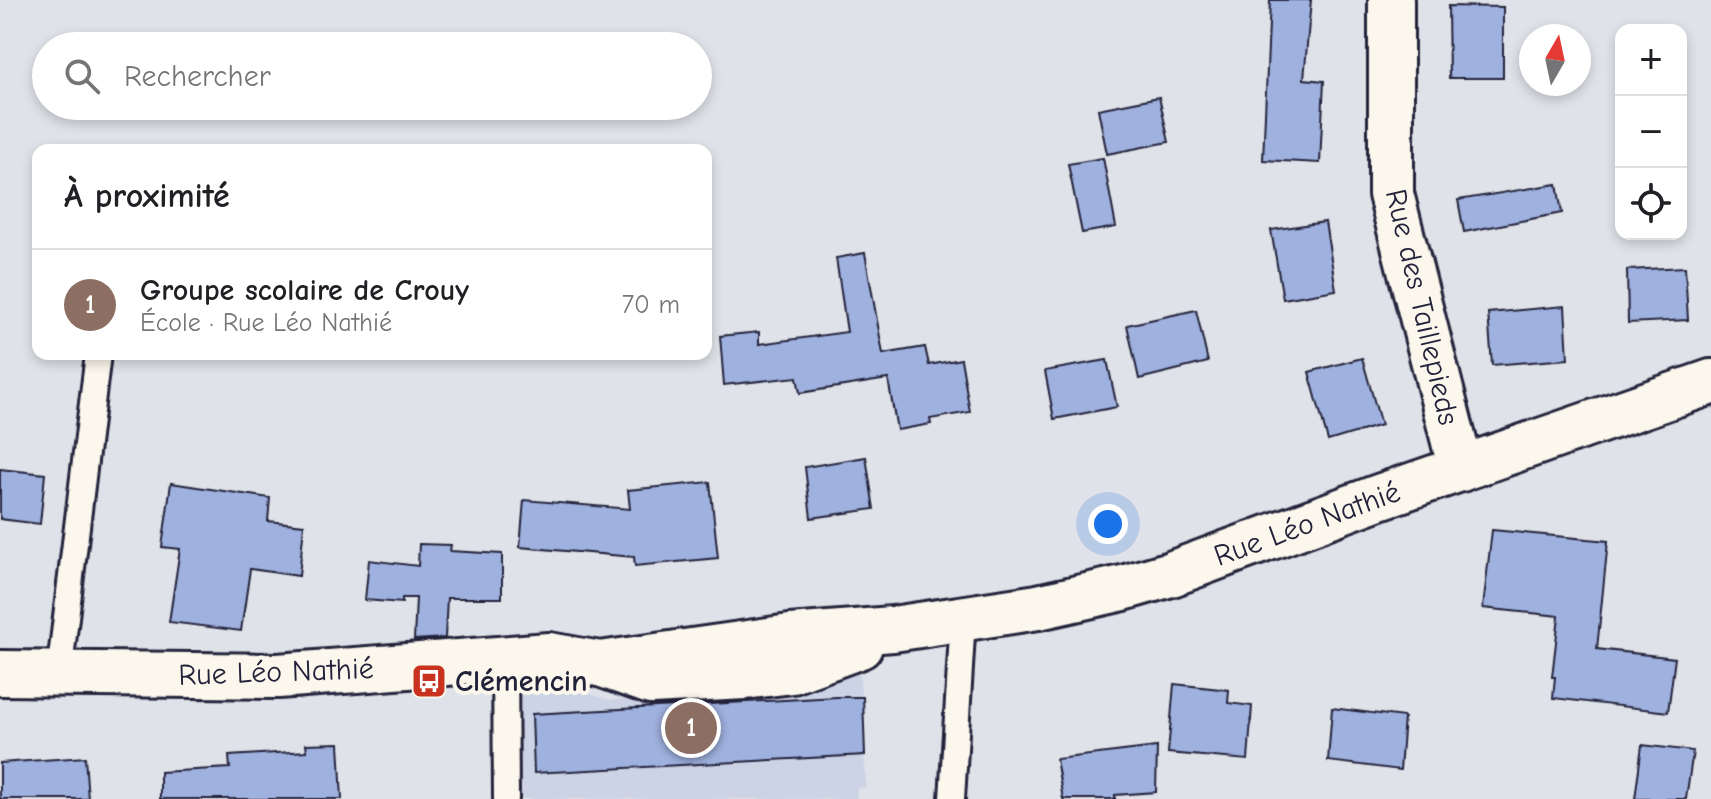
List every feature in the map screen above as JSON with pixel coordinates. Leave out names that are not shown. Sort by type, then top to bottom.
[{"type":"main road","name":"Rue des Taillepieds","points":[[1391,0],[1391,194],[1461,469]]},
{"type":"main road","name":"Rue Léo Nathié","points":[[0,673],[278,676],[549,655],[600,664],[651,682],[792,671],[845,653],[893,629],[1038,607],[1159,577],[1711,382]]},
{"type":"lane","points":[[59,675],[97,360]]},
{"type":"lane","points":[[952,799],[963,618]]},
{"type":"lane","points":[[505,658],[506,799]]},
{"type":"shaded area","points":[[859,658],[866,787],[857,788],[856,799],[518,799],[518,688],[562,685],[610,700],[799,687]]},
{"type":"building","points":[[1270,0],[1311,0],[1304,79],[1324,81],[1320,163],[1263,160]]},
{"type":"building","points":[[1448,6],[1503,7],[1503,78],[1449,78]]},
{"type":"building","points":[[1159,97],[1169,142],[1107,154],[1098,109]]},
{"type":"building","points":[[1103,158],[1116,227],[1082,233],[1068,164]]},
{"type":"building","points":[[1557,184],[1562,213],[1464,232],[1458,200]]},
{"type":"building","points":[[1325,222],[1336,290],[1283,299],[1271,230]]},
{"type":"building","points":[[865,253],[883,354],[925,347],[929,365],[961,359],[970,412],[930,419],[931,424],[897,430],[888,379],[800,393],[797,377],[724,385],[720,336],[759,332],[759,344],[847,332],[836,258]]},
{"type":"building","points":[[1685,267],[1688,320],[1628,323],[1627,270]]},
{"type":"building","points":[[1565,306],[1568,359],[1492,365],[1488,313]]},
{"type":"building","points":[[1196,310],[1208,362],[1139,379],[1127,325]]},
{"type":"building","points":[[1362,358],[1381,425],[1328,441],[1309,372]]},
{"type":"building","points":[[1107,360],[1117,407],[1054,419],[1045,371]]},
{"type":"building","points":[[866,457],[874,509],[811,518],[805,467]]},
{"type":"building","points":[[0,469],[45,474],[40,524],[0,519]]},
{"type":"building","points":[[710,482],[718,558],[635,566],[634,557],[520,547],[524,500],[630,509],[628,490]]},
{"type":"building","points":[[171,483],[270,498],[268,521],[304,525],[299,576],[250,569],[241,631],[169,622],[180,549],[162,547]]},
{"type":"building","points":[[1492,530],[1608,541],[1597,649],[1675,658],[1668,712],[1553,698],[1555,677],[1552,677],[1559,616],[1483,608]]},
{"type":"building","points":[[419,544],[451,545],[450,551],[502,554],[502,598],[447,598],[445,638],[414,640],[416,598],[402,598],[402,603],[365,600],[369,560],[418,566]]},
{"type":"building","points":[[1174,684],[1229,690],[1228,703],[1252,706],[1248,760],[1168,753]]},
{"type":"building","points":[[863,697],[865,755],[534,773],[532,714]]},
{"type":"building","points":[[1332,708],[1404,717],[1400,770],[1328,761]]},
{"type":"building","points":[[339,743],[342,799],[160,799],[160,772],[230,768],[229,756],[307,751],[306,744]]},
{"type":"building","points":[[1642,745],[1693,751],[1686,799],[1635,799]]},
{"type":"building","points":[[1157,747],[1156,792],[1115,795],[1115,799],[1063,799],[1056,759]]},
{"type":"building","points":[[85,757],[88,799],[0,799],[0,763]]},
{"type":"place","name":"Clémencin","points":[[429,681]]},
{"type":"place","name":"Groupe scolaire de Crouy","points":[[691,728]]}]
